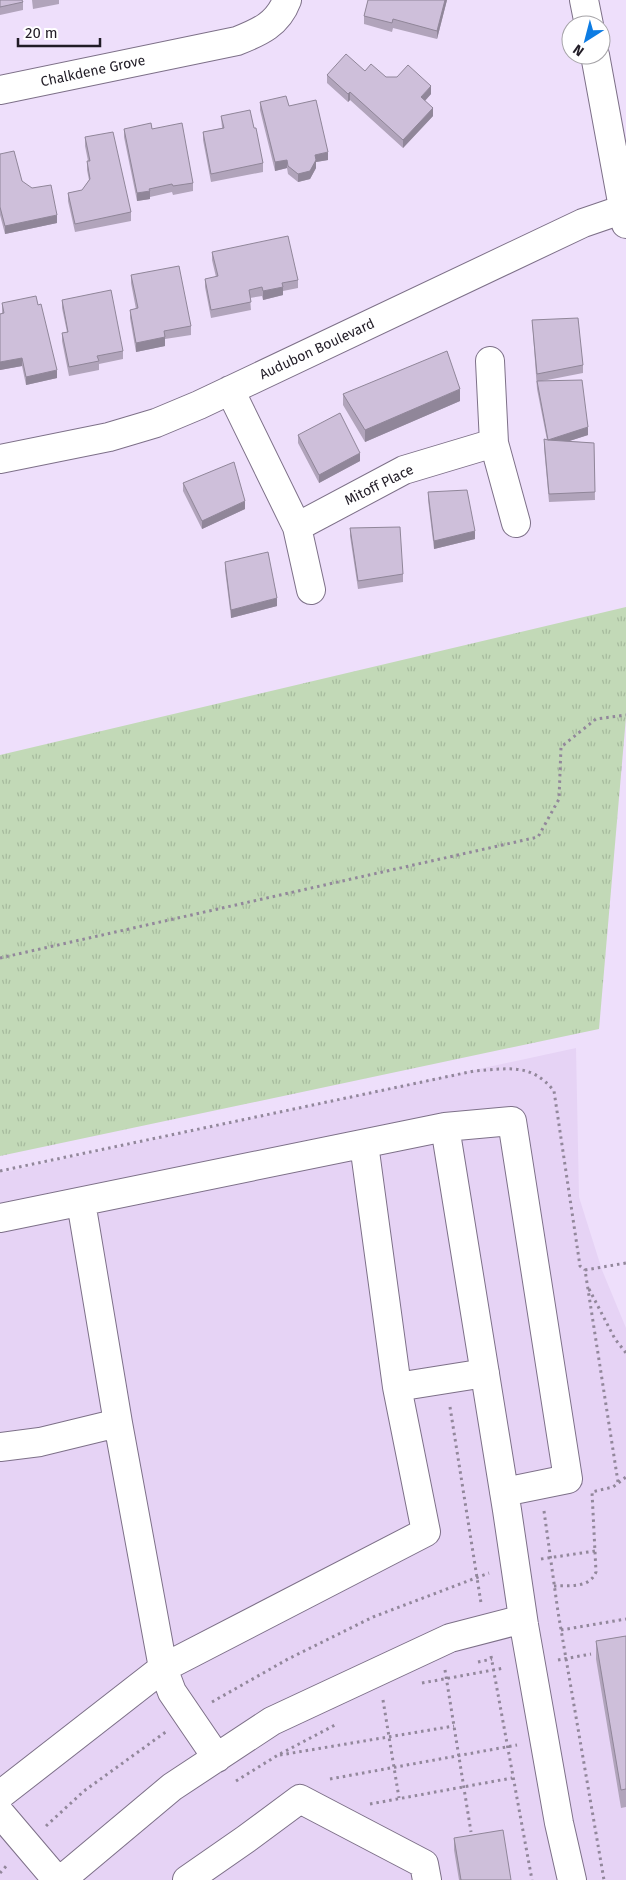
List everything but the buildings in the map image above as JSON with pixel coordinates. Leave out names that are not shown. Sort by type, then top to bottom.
[{"type":"street","name":"Chalkdene Grove","points":[[0,90],[237,41],[258,33],[270,25],[280,15],[287,0]]},
{"type":"street","points":[[584,0],[587,15]]},
{"type":"street","points":[[597,65],[625,216]]},
{"type":"street","name":"Audubon Boulevard","points":[[0,460],[109,437],[156,423],[230,390],[583,223],[625,216]]},
{"type":"street","points":[[490,361],[494,443],[516,523]]},
{"type":"street","points":[[230,390],[297,526],[311,590]]},
{"type":"street","name":"Mitoff Place","points":[[297,526],[404,470],[494,443]]},
{"type":"street","points":[[0,1218],[445,1127],[512,1121],[568,1478],[504,1492]]},
{"type":"street","points":[[445,1127],[523,1619],[559,1823],[572,1880]]},
{"type":"street","points":[[0,1795],[163,1668],[426,1532],[397,1388],[364,1144]]},
{"type":"street","points":[[81,1202],[118,1423],[163,1668],[172,1692],[216,1758]]},
{"type":"street","points":[[397,1388],[485,1373]]},
{"type":"street","points":[[0,1447],[40,1442],[118,1423]]},
{"type":"street","points":[[61,1880],[172,1787],[272,1721],[450,1638],[523,1619]]},
{"type":"street","points":[[187,1880],[300,1799],[424,1864],[427,1880]]},
{"type":"street","points":[[0,1813],[57,1880]]},
{"type":"path","points":[[0,958],[538,837],[559,799],[561,747],[596,719],[626,715]]},
{"type":"path","points":[[618,1482],[585,1270],[626,1263]]},
{"type":"path","points":[[587,1286],[615,1339],[626,1353]]},
{"type":"path","points":[[554,1586],[581,1585],[590,1581],[596,1572],[592,1492],[612,1487],[626,1477]]},
{"type":"path","points":[[541,1484],[549,1558],[604,1880]]},
{"type":"path","points":[[26,1844],[84,1791],[189,1716],[288,1659],[373,1617],[515,1564],[595,1551]]},
{"type":"path","points":[[561,1630],[626,1619]]},
{"type":"path","points":[[415,1686],[423,1683],[591,1654]]},
{"type":"path","points":[[473,1662],[492,1659]]},
{"type":"path","points":[[445,1667],[471,1832]]},
{"type":"path","points":[[391,1696],[382,1700],[400,1798]]},
{"type":"path","points":[[228,1786],[278,1755],[339,1723]]},
{"type":"path","points":[[278,1755],[454,1726]]},
{"type":"path","points":[[330,1779],[579,1734]]},
{"type":"path","points":[[365,1804],[512,1778]]},
{"type":"shaded area","points":[[576,1048],[579,1197],[602,1270],[626,1328],[626,1880],[0,1880],[0,1173]]},
{"type":"green space","points":[[626,607],[626,717],[599,1029],[0,1156],[0,755]]}]
